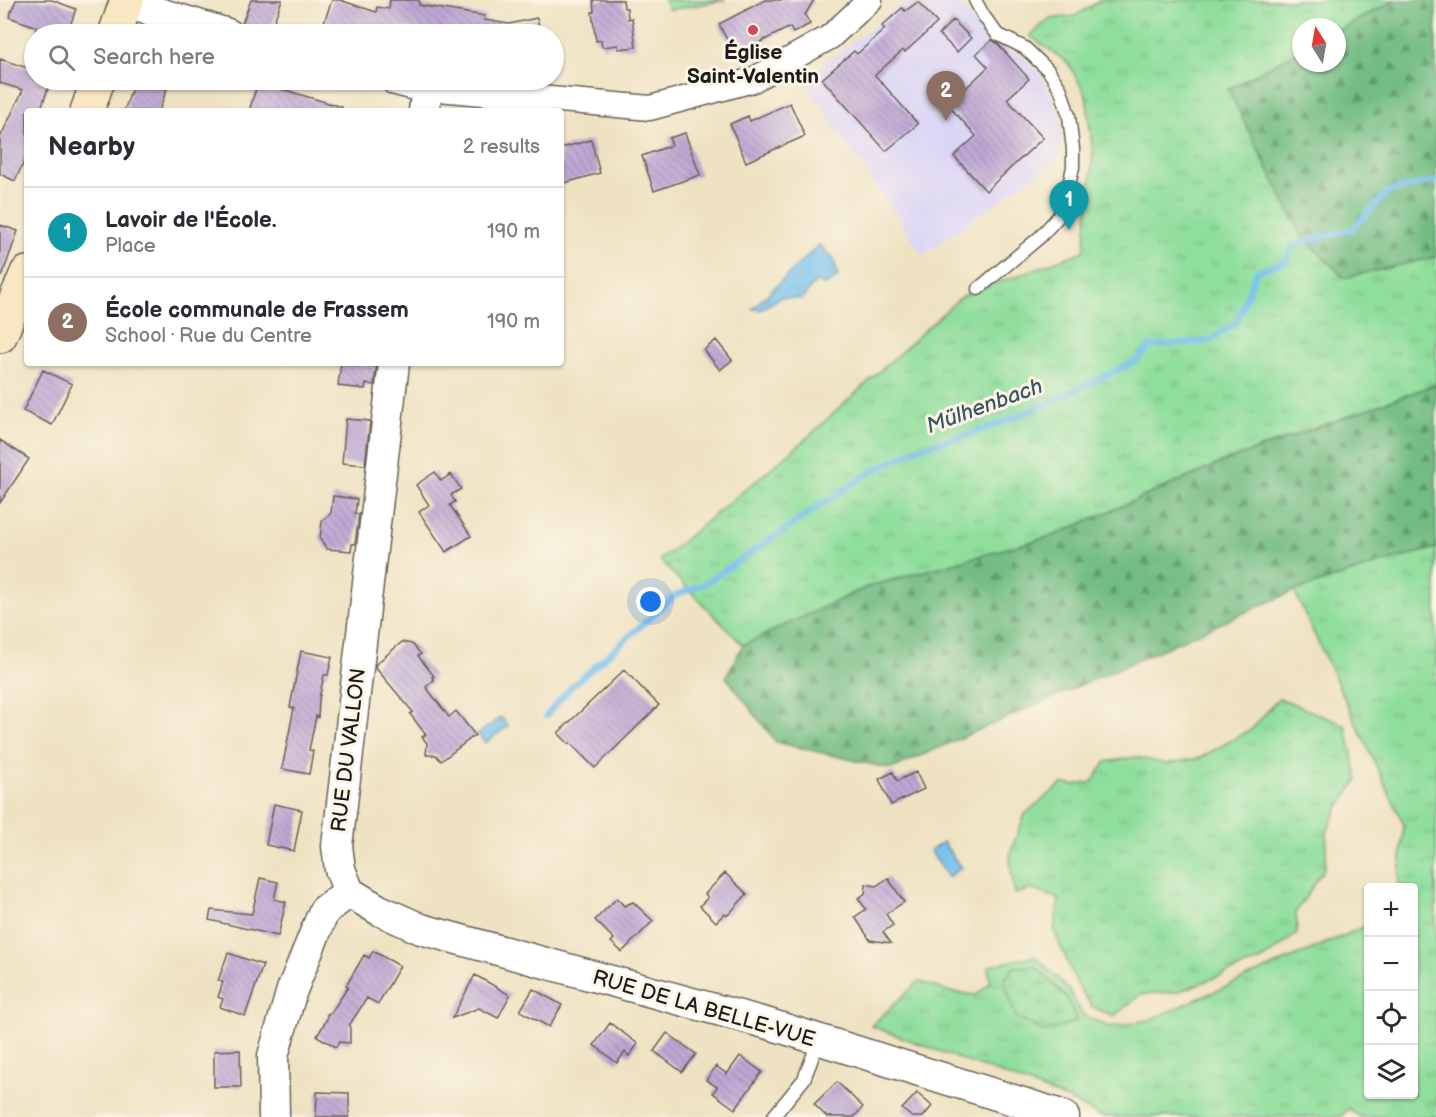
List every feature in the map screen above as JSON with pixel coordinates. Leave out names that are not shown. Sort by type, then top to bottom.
[{"type":"main road","points":[[117,24],[122,1]]},
{"type":"main road","points":[[88,108],[94,90]]},
{"type":"main road","points":[[0,336],[24,280]]},
{"type":"street","points":[[412,90],[426,99],[650,108],[753,80],[830,37],[870,0]]},
{"type":"street","points":[[122,1],[196,24]]},
{"type":"street","name":"RUE DU VALLON","points":[[349,892],[340,869],[337,846],[394,366]]},
{"type":"street","points":[[274,1117],[273,1056],[292,990],[324,911],[349,892]]},
{"type":"street","name":"RUE DE LA BELLE-VUE","points":[[349,892],[380,910],[421,929],[757,1021],[1064,1117]]},
{"type":"lane","points":[[975,0],[997,34],[1025,48],[1048,69],[1061,90],[1069,116],[1073,149],[1073,167],[1059,216],[1040,237],[978,290]]},
{"type":"lane","points":[[773,1117],[804,1079],[819,1040]]},
{"type":"shaded area","points":[[909,0],[954,0],[1009,52],[1023,57],[1041,75],[1057,109],[1063,134],[1058,159],[923,255],[803,79]]},
{"type":"green space","points":[[664,0],[726,0],[669,10]]},
{"type":"green space","points":[[1101,0],[1395,0],[1346,26],[1346,18],[1292,18],[1292,55],[1228,89],[1344,277],[1436,257],[1436,384],[1228,460],[1055,535],[867,587],[743,645],[660,560],[799,445],[962,296],[1084,251],[1093,153],[1086,95],[1068,63],[1030,36],[1049,19],[1075,16]]},
{"type":"green space","points":[[1395,0],[1436,0],[1436,257],[1344,278],[1301,235],[1228,89],[1292,55],[1292,72],[1346,72],[1346,26]]},
{"type":"green space","points":[[1436,384],[1436,548],[1294,591],[891,769],[776,742],[726,677],[743,645],[867,587],[1055,535],[1228,460]]},
{"type":"green space","points":[[1436,548],[1436,1117],[1360,1117],[1348,1108],[1341,1117],[1102,1117],[1068,1099],[871,1026],[919,981],[950,992],[976,995],[990,983],[989,966],[1035,956],[1069,990],[1083,1015],[1109,1027],[1149,1020],[1364,927],[1364,1099],[1418,1099],[1418,883],[1398,883],[1404,825],[1294,591]]},
{"type":"green space","points":[[1279,698],[1345,725],[1358,779],[1338,808],[1327,832],[1325,867],[1296,912],[1297,934],[1262,960],[1177,992],[1141,994],[1114,1016],[1092,1007],[1076,982],[1054,931],[1059,899],[1031,889],[1015,894],[1010,853],[1025,814],[1062,784],[1075,785],[1092,782],[1106,762],[1136,757],[1166,764],[1200,758],[1252,729]]},
{"type":"green space","points":[[1015,967],[1036,967],[1067,998],[1077,1021],[1045,1032],[1016,1017],[1004,980]]},
{"type":"water","points":[[819,245],[834,260],[838,277],[826,285],[815,282],[802,299],[781,297],[760,310],[752,309]]},
{"type":"water","points":[[501,717],[508,726],[485,743],[478,734]]},
{"type":"water","points":[[943,842],[961,868],[948,877],[930,851]]},
{"type":"building","points":[[16,0],[52,0],[76,9],[71,24],[29,24],[9,17]]},
{"type":"building","points":[[251,0],[282,0],[273,24],[242,24]]},
{"type":"building","points":[[332,0],[340,0],[376,12],[377,7],[389,9],[390,0],[419,0],[419,5],[485,16],[484,20],[509,24],[323,24]]},
{"type":"building","points":[[593,0],[623,0],[624,8],[627,8],[628,19],[632,18],[636,47],[618,49],[618,45],[602,47],[601,40],[596,41],[592,12],[594,12]]},
{"type":"building","name":"Église Saint-Valentin","points":[[765,0],[814,0],[805,15],[810,24],[793,33],[790,27],[735,55],[719,24]]},
{"type":"building","points":[[918,2],[937,23],[875,75],[918,124],[886,151],[822,79],[854,51],[857,54],[885,29],[882,26],[902,8],[905,11]]},
{"type":"building","points":[[537,18],[538,24],[509,24]]},
{"type":"building","points":[[953,20],[971,38],[957,52],[939,34]]},
{"type":"building","points":[[992,40],[1029,79],[1007,99],[1043,138],[986,191],[954,156],[976,136],[948,105],[988,67],[976,54]]},
{"type":"building","points":[[0,59],[24,67],[24,90],[47,90],[41,108],[24,108],[24,162],[15,181],[0,174],[0,138],[23,90],[0,83]]},
{"type":"building","points":[[131,90],[166,90],[160,108],[125,108]]},
{"type":"building","points":[[256,90],[285,90],[342,107],[342,108],[250,108]]},
{"type":"building","points":[[790,103],[805,136],[746,162],[730,124],[748,116],[750,121]]},
{"type":"building","points":[[685,133],[700,175],[654,191],[642,156],[672,145],[669,138]]},
{"type":"building","points":[[591,140],[600,173],[564,183],[564,147]]},
{"type":"building","points":[[0,225],[18,231],[2,276],[0,276]]},
{"type":"building","points":[[716,340],[732,360],[720,370],[704,350]]},
{"type":"building","points":[[341,366],[377,366],[374,385],[366,384],[365,389],[338,386]]},
{"type":"building","points":[[43,370],[72,384],[52,425],[23,411]]},
{"type":"building","points":[[346,419],[370,421],[365,465],[342,463]]},
{"type":"building","points":[[0,440],[29,459],[0,503]]},
{"type":"building","points":[[435,472],[441,481],[451,474],[461,489],[451,495],[455,502],[450,505],[471,536],[446,552],[419,512],[429,505],[416,485]]},
{"type":"building","points":[[333,496],[357,499],[355,514],[359,514],[355,544],[352,544],[351,551],[327,549],[320,539],[322,521],[331,513]]},
{"type":"building","points":[[402,642],[412,644],[421,654],[418,656],[434,676],[432,677],[434,680],[426,687],[449,717],[456,711],[475,735],[441,761],[436,755],[426,755],[427,743],[422,737],[426,735],[410,714],[413,712],[375,667]]},
{"type":"building","points":[[301,651],[332,657],[328,675],[324,675],[319,699],[318,717],[316,716],[309,750],[313,751],[309,774],[282,769],[294,708],[290,707]]},
{"type":"building","points":[[624,670],[659,705],[595,768],[558,733]]},
{"type":"building","points":[[893,772],[897,781],[916,772],[924,789],[891,805],[879,779]]},
{"type":"building","points":[[274,804],[302,810],[294,851],[266,845]]},
{"type":"building","points":[[725,873],[747,894],[728,915],[724,914],[716,922],[700,906],[708,897],[705,894]]},
{"type":"building","points":[[260,878],[278,882],[274,899],[286,902],[278,936],[209,920],[211,910],[252,914]]},
{"type":"building","points":[[888,878],[904,902],[886,914],[893,925],[883,932],[891,943],[870,940],[855,917],[866,909],[858,898],[865,894],[866,884],[876,886]]},
{"type":"building","points":[[617,898],[624,906],[633,902],[653,921],[622,952],[611,942],[614,939],[595,920]]},
{"type":"building","points":[[373,951],[400,966],[378,1004],[367,998],[350,1024],[350,1043],[339,1042],[336,1047],[317,1036],[327,1019],[327,1014],[331,1013],[348,987],[346,986],[364,955],[369,958]]},
{"type":"building","points":[[228,953],[263,965],[245,1016],[220,1007],[223,999],[218,997],[223,982],[218,981]]},
{"type":"building","points":[[475,975],[510,995],[498,1018],[479,1008],[452,1018]]},
{"type":"building","points":[[533,989],[562,1005],[549,1027],[520,1011]]},
{"type":"building","points":[[610,1023],[638,1044],[629,1056],[625,1052],[617,1063],[594,1045]]},
{"type":"building","points":[[667,1033],[696,1054],[682,1072],[654,1051]]},
{"type":"building","points":[[240,1050],[241,1087],[214,1087],[214,1051]]},
{"type":"building","points":[[740,1056],[762,1072],[735,1109],[713,1093],[717,1087],[706,1080],[716,1066],[727,1074]]},
{"type":"building","points":[[837,1082],[863,1107],[854,1117],[827,1117],[814,1104]]},
{"type":"building","points":[[317,1092],[349,1093],[349,1117],[316,1117]]},
{"type":"building","points":[[917,1093],[932,1106],[923,1117],[912,1117],[902,1109]]},
{"type":"waterway","name":"Mülhenbach","points":[[546,716],[571,687],[676,595],[706,583],[864,476],[918,448],[974,433],[1029,412],[1136,361],[1150,346],[1210,341],[1237,322],[1256,272],[1286,261],[1292,246],[1352,229],[1389,191],[1436,181]]},
{"type":"place","name":"Église Saint-Valentin","points":[[753,30]]},
{"type":"place","name":"École communale de Frassem","points":[[946,121]]},
{"type":"place","name":"Lavoir de l'École.","points":[[1069,230]]}]
